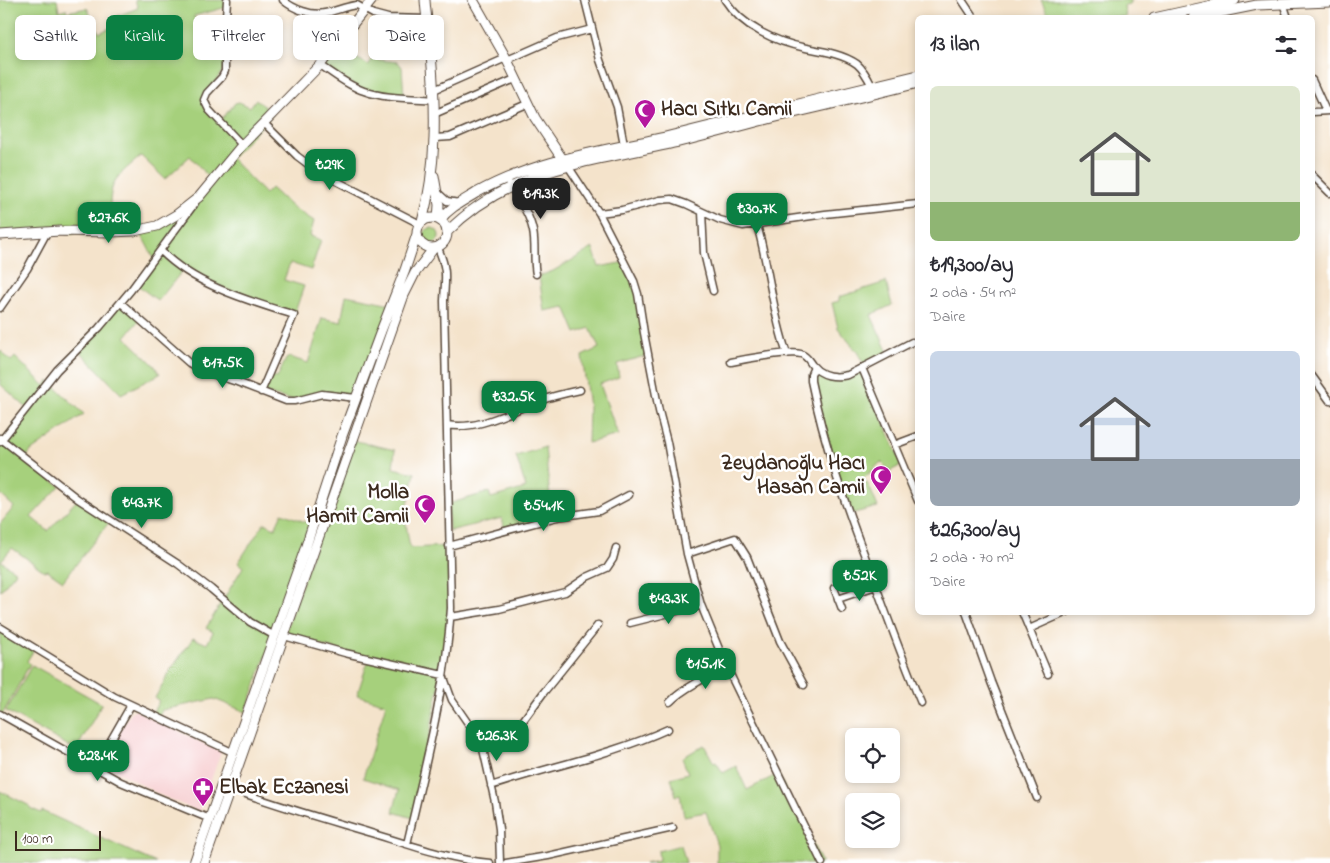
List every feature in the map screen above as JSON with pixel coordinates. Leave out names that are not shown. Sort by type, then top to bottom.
[{"type":"main road","points":[[0,235],[47,232],[111,232],[149,228],[176,215],[199,197],[242,145],[320,65],[372,0]]},
{"type":"main road","points":[[425,0],[427,15]]},
{"type":"main road","points":[[473,0],[506,59],[540,128],[565,162]]},
{"type":"main road","points":[[1168,15],[1236,0]]},
{"type":"main road","points":[[1206,15],[1245,6],[1330,2]]},
{"type":"main road","points":[[194,863],[273,635],[305,549],[356,398],[421,223],[433,166],[434,90],[431,60]]},
{"type":"main road","points":[[565,162],[624,145],[915,76]]},
{"type":"main road","points":[[204,863],[404,295],[415,272],[436,248],[444,243],[448,232],[470,210],[508,182],[534,167],[684,141],[915,84]]},
{"type":"main road","points":[[433,166],[440,212],[439,220]]},
{"type":"main road","points":[[439,220],[459,203],[508,182]]},
{"type":"main road","points":[[421,223],[429,218],[439,220],[444,224],[448,232]]},
{"type":"main road","points":[[417,234],[423,246],[436,248]]},
{"type":"street","points":[[227,0],[226,68],[222,77],[207,93],[204,100],[212,114],[242,145]]},
{"type":"street","points":[[283,0],[295,8],[316,13],[326,13],[354,5],[377,15]]},
{"type":"street","points":[[585,0],[600,60],[617,107],[624,145]]},
{"type":"street","points":[[725,0],[743,20],[772,38],[852,61],[861,68],[872,86]]},
{"type":"street","points":[[962,0],[972,15]]},
{"type":"street","points":[[1283,3],[1287,15]]},
{"type":"street","points":[[434,90],[557,38],[592,29]]},
{"type":"street","points":[[320,65],[364,91],[434,100]]},
{"type":"street","points":[[434,114],[515,78]]},
{"type":"street","points":[[1315,86],[1328,111],[1315,112]]},
{"type":"street","points":[[434,138],[450,137],[527,104]]},
{"type":"street","points":[[264,123],[293,152],[317,171],[421,223]]},
{"type":"street","points":[[565,162],[599,213],[634,281],[638,294],[687,554],[701,605],[724,661],[765,749],[822,863]]},
{"type":"street","points":[[1315,178],[1330,192]]},
{"type":"street","points":[[508,182],[526,210],[531,223],[534,238],[533,254],[536,274]]},
{"type":"street","points":[[437,192],[447,201],[459,203]]},
{"type":"street","points":[[199,197],[121,303],[63,364],[1,440],[78,499],[184,568],[250,622],[273,635]]},
{"type":"street","points":[[599,213],[666,199],[677,201],[738,226],[915,204]]},
{"type":"street","points":[[702,212],[704,253],[713,291]]},
{"type":"street","points":[[756,225],[764,252],[779,328],[787,354]]},
{"type":"street","points":[[0,308],[28,269],[47,232]]},
{"type":"street","points":[[407,844],[443,675],[450,617],[444,301],[447,277],[445,267],[436,248]]},
{"type":"street","points":[[161,250],[178,267],[210,284],[243,298],[294,315],[261,392]]},
{"type":"street","points":[[121,303],[194,367],[286,401],[295,401],[322,394],[356,398]]},
{"type":"street","points":[[731,362],[787,354],[801,354],[814,367],[828,376],[839,377],[848,375],[912,342]]},
{"type":"street","points":[[814,367],[811,381],[820,419],[845,501],[921,703]]},
{"type":"street","points":[[862,368],[915,494]]},
{"type":"street","points":[[1315,380],[1330,401]]},
{"type":"street","points":[[447,425],[460,427],[477,424],[506,415],[538,401],[580,390]]},
{"type":"street","points":[[894,445],[915,437]]},
{"type":"street","points":[[449,546],[557,517],[599,511],[629,495]]},
{"type":"street","points":[[687,554],[735,538],[747,557],[780,641],[804,685]]},
{"type":"street","points":[[450,617],[499,609],[566,592],[607,568],[613,559],[616,548]]},
{"type":"street","points":[[838,599],[876,586]]},
{"type":"street","points":[[834,588],[842,609]]},
{"type":"street","points":[[630,623],[701,605]]},
{"type":"street","points":[[967,615],[991,682],[1037,798]]},
{"type":"street","points":[[1023,615],[1048,674]]},
{"type":"street","points":[[1029,629],[1060,615]]},
{"type":"street","points":[[483,749],[510,737],[598,625]]},
{"type":"street","points":[[0,627],[92,684],[131,705],[232,752]]},
{"type":"street","points":[[284,636],[345,653],[443,675]]},
{"type":"street","points":[[670,702],[684,689],[709,676],[724,661]]},
{"type":"street","points":[[443,675],[452,700],[476,735],[483,749],[492,786],[498,829],[500,863]]},
{"type":"street","points":[[95,768],[131,705]]},
{"type":"street","points":[[0,714],[95,768],[147,794],[210,820]]},
{"type":"street","points":[[492,786],[641,742],[668,730]]},
{"type":"street","points":[[221,785],[290,810],[462,861],[490,863]]},
{"type":"street","points":[[506,863],[548,856],[673,828]]},
{"type":"shaded area","points":[[135,710],[221,752],[200,812],[162,796],[103,764],[107,753],[132,711]]},
{"type":"green space","points":[[0,0],[57,0],[59,11],[66,9],[67,12],[87,8],[90,15],[15,15],[15,60],[96,60],[96,27],[99,33],[106,30],[106,60],[183,60],[183,15],[120,15],[138,8],[135,0],[227,0],[227,7],[193,15],[193,60],[226,60],[226,65],[204,100],[220,121],[235,103],[239,102],[250,107],[256,99],[273,114],[231,158],[265,194],[271,188],[292,207],[314,221],[310,236],[321,240],[311,270],[290,263],[284,280],[304,286],[294,315],[262,305],[183,270],[158,301],[136,284],[154,259],[139,230],[165,222],[212,181],[190,156],[165,179],[141,156],[123,171],[115,181],[111,193],[111,232],[0,235]]},
{"type":"green space","points":[[1041,0],[1130,0],[1130,5],[1124,6],[1126,15],[1048,15]]},
{"type":"green space","points":[[358,59],[369,65],[371,60],[398,62],[402,67],[404,97],[364,91],[320,65],[324,60]]},
{"type":"green space","points":[[431,228],[439,236],[431,244],[423,236]]},
{"type":"green space","points":[[593,248],[599,267],[625,262],[634,281],[648,355],[617,364],[619,377],[600,384],[618,435],[588,443],[589,407],[582,356],[599,348],[590,328],[576,333],[565,307],[544,311],[539,276],[553,271]]},
{"type":"green space","points":[[886,282],[892,305],[871,315],[889,355],[865,366],[857,352],[838,328],[832,303],[839,301],[839,297]]},
{"type":"green space","points":[[346,295],[391,304],[356,398],[338,395],[295,401],[261,392],[268,375],[277,378],[286,359],[289,357],[308,363],[322,318],[341,322]]},
{"type":"green space","points":[[121,303],[140,319],[125,337],[154,365],[160,374],[121,394],[78,349]]},
{"type":"green space","points":[[0,350],[11,361],[15,357],[45,386],[49,381],[84,414],[31,451],[25,459],[60,486],[31,517],[48,531],[78,499],[110,521],[63,581],[47,570],[44,571],[12,548],[1,561],[16,572],[0,591],[0,524],[14,507],[0,494],[0,442],[28,409],[0,384]]},
{"type":"green space","points":[[862,368],[902,465],[890,471],[881,462],[863,479],[869,486],[878,507],[850,514],[831,457],[811,374],[818,371],[834,377]]},
{"type":"green space","points":[[352,440],[395,450],[393,468],[415,473],[405,518],[410,548],[449,546],[449,636],[413,818],[393,812],[399,790],[363,778],[386,704],[357,695],[369,658],[284,636]]},
{"type":"green space","points":[[545,447],[552,519],[505,531],[502,518],[449,531],[448,504],[489,492],[491,498],[526,488],[516,456]]},
{"type":"green space","points":[[282,513],[313,525],[246,712],[214,699],[162,710],[158,718],[151,715],[159,701],[155,698],[170,671],[193,638],[207,644],[213,632],[206,628],[243,567],[238,563],[264,523],[275,528]]},
{"type":"green space","points":[[0,627],[35,648],[27,661],[30,664],[2,715],[0,714]]},
{"type":"green space","points":[[32,665],[102,704],[76,750],[6,711]]},
{"type":"green space","points":[[704,745],[714,763],[716,762],[723,773],[736,766],[747,790],[778,774],[822,863],[717,863],[717,845],[706,812],[684,816],[680,795],[676,796],[671,778],[688,773],[682,758]]},
{"type":"green space","points":[[0,791],[30,806],[30,808],[41,813],[42,811],[156,863],[0,863]]},
{"type":"green space","points":[[681,845],[686,863],[645,863],[659,860],[658,851]]},
{"type":"place","name":"Hacı Sıtkı Camii","points":[[645,129]]},
{"type":"place","name":"Zeydanoğlu Hacı Hasan Camii","points":[[881,495]]},
{"type":"place","name":"Molla Hamit Camii","points":[[425,524]]},
{"type":"place","name":"Elbak Eczanesi","points":[[203,807]]}]
